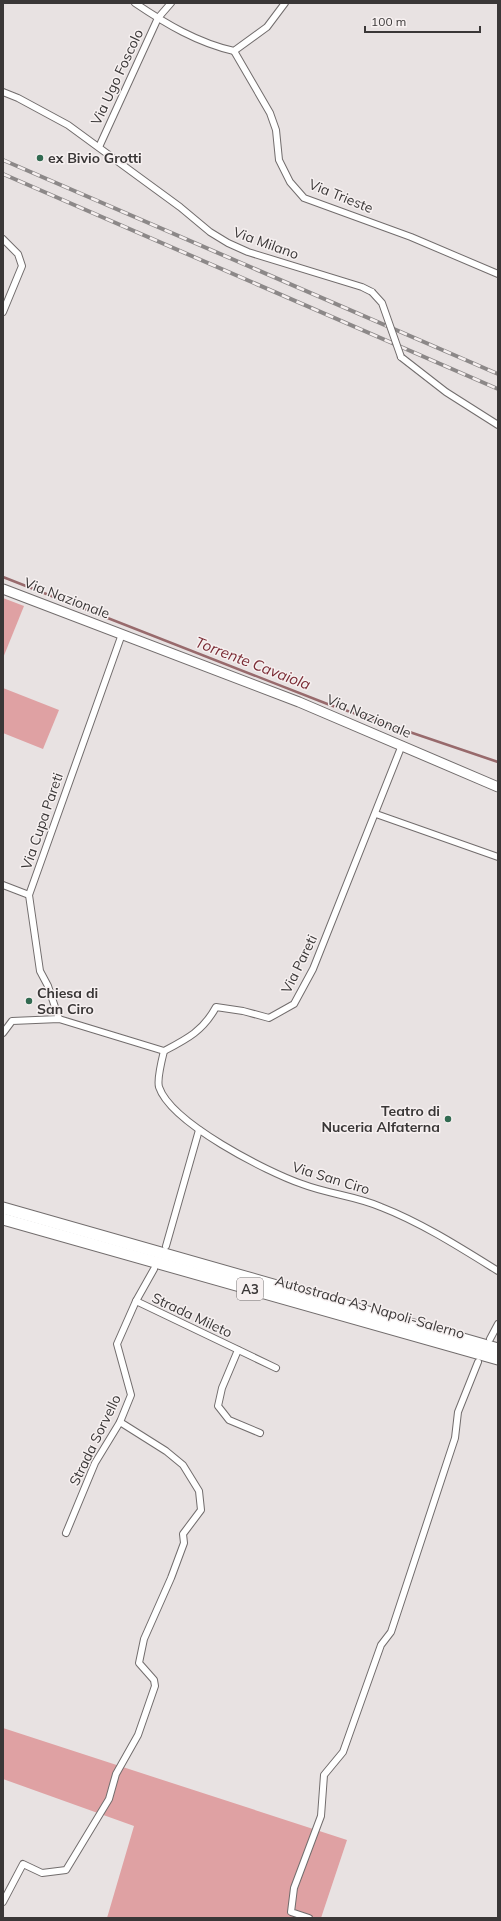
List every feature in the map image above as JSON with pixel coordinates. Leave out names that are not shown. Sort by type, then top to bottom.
[{"type":"highway","name":"Autostrada A3 Napoli-Salerno","points":[[3,1208],[498,1349]]},
{"type":"highway","name":"Autostrada A3 Napoli-Salerno","points":[[3,1219],[498,1359]]},
{"type":"main road","name":"Via Nazionale","points":[[3,589],[300,702],[498,787]]},
{"type":"street","points":[[135,3],[158,18],[200,40],[234,51],[267,27],[285,3]]},
{"type":"street","name":"Via Ugo Foscolo","points":[[99,146],[158,18],[171,3]]},
{"type":"street","name":"Via Trieste","points":[[234,51],[270,113],[276,130],[279,160],[290,182],[304,198],[411,237],[498,274]]},
{"type":"street","name":"Via Milano","points":[[3,92],[18,98],[68,125],[99,146],[210,232],[228,243],[248,252],[362,287],[372,292],[382,303],[400,357],[446,392],[498,425]]},
{"type":"street","points":[[3,239],[21,260],[22,266],[3,312]]},
{"type":"street","name":"Via Cupa Pareti","points":[[60,1019],[48,986],[40,972],[29,895],[122,634]]},
{"type":"street","name":"Via Pareti","points":[[164,1051],[190,1038],[208,1021],[216,1007],[243,1011],[269,1018],[294,1004],[313,969],[376,814],[402,745]]},
{"type":"street","points":[[376,814],[498,857]]},
{"type":"street","points":[[3,885],[29,895]]},
{"type":"street","points":[[3,1032],[12,1021],[60,1019],[164,1051]]},
{"type":"street","name":"Via San Ciro","points":[[164,1051],[159,1086],[170,1105],[199,1130],[253,1162],[302,1184],[383,1207],[424,1228],[498,1271]]},
{"type":"street","points":[[166,1246],[199,1130]]},
{"type":"street","name":"Strada Sorvello","points":[[66,1533],[95,1463],[120,1422],[131,1395],[117,1344],[136,1301],[154,1269]]},
{"type":"street","name":"Strada Mileto","points":[[136,1301],[276,1368]]},
{"type":"street","points":[[490,1339],[498,1324]]},
{"type":"street","name":"Strada Mileto","points":[[238,1350],[222,1388],[218,1406],[229,1420],[260,1433]]},
{"type":"street","points":[[309,1918],[291,1912],[294,1888],[321,1816],[324,1775],[343,1752],[381,1645],[391,1632],[454,1438],[458,1412],[478,1362]]},
{"type":"street","points":[[3,1902],[23,1864],[42,1873],[66,1870],[109,1799],[116,1774],[138,1736],[155,1686],[154,1680],[139,1663],[144,1640],[184,1543],[183,1534],[201,1510],[200,1491],[183,1465],[166,1451],[120,1422]]},
{"type":"shaded area","points":[[3,598],[24,606],[3,658]]},
{"type":"shaded area","points":[[3,688],[59,710],[43,749],[3,733]]},
{"type":"shaded area","points":[[3,1728],[347,1840],[321,1918],[107,1918],[134,1826],[3,1779]]},
{"type":"waterway","name":"Torrente Cavaiola","points":[[3,577],[330,705],[498,762]]},
{"type":"railway","points":[[3,160],[498,374]]},
{"type":"railway","points":[[3,174],[498,389]]},
{"type":"place","name":"ex Bivio Grotti","points":[[40,158]]},
{"type":"place","name":"Chiesa di San Ciro","points":[[29,1001]]},
{"type":"place","name":"Teatro di Nuceria Alfaterna","points":[[448,1119]]}]
